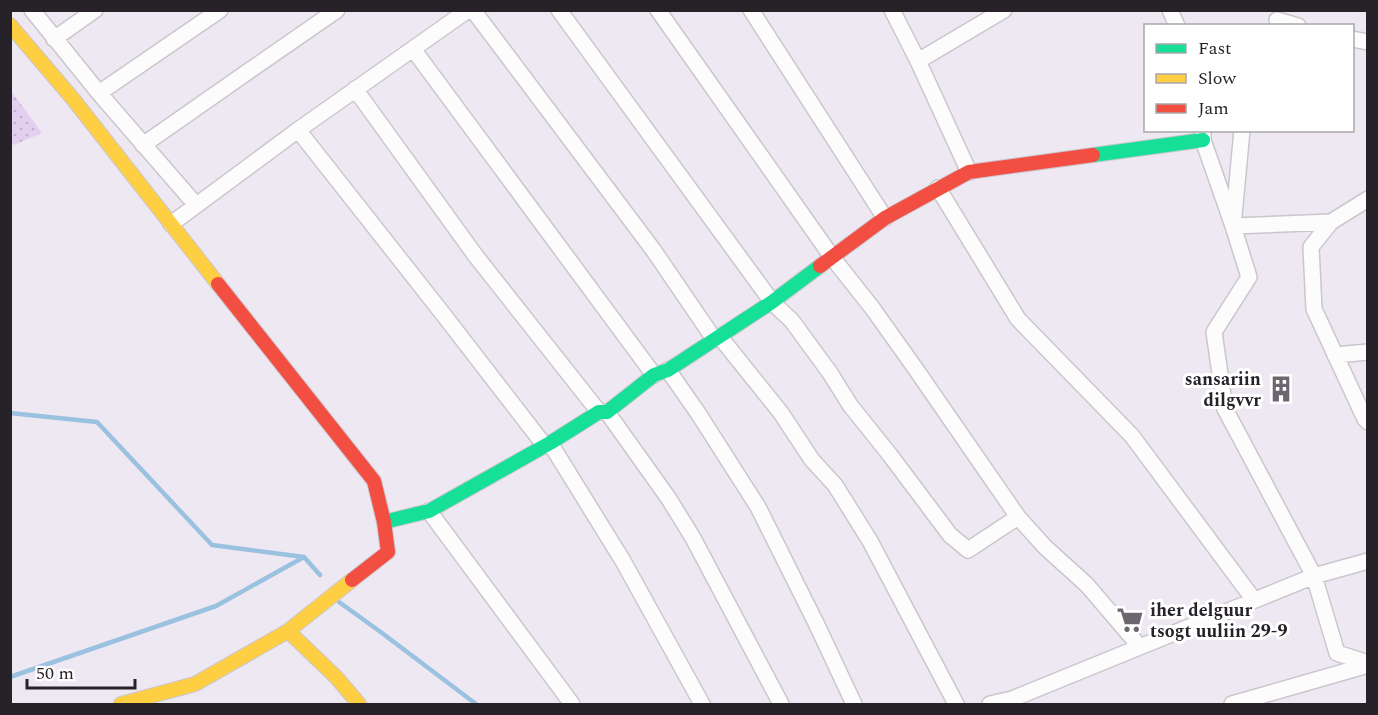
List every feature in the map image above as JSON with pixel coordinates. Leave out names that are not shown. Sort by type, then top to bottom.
[{"type":"street","points":[[32,10],[143,146],[196,205]]},
{"type":"street","points":[[54,39],[94,10]]},
{"type":"street","points":[[99,93],[220,10]]},
{"type":"street","points":[[143,146],[337,10]]},
{"type":"street","points":[[171,224],[297,130],[468,10]]},
{"type":"street","points":[[473,10],[717,338],[781,413],[812,460],[835,485],[870,541],[956,705]]},
{"type":"street","points":[[559,10],[772,302],[792,321],[850,405],[950,535],[968,550],[1018,517]]},
{"type":"street","points":[[658,10],[832,257],[873,309],[1018,517],[1045,548],[1087,585],[1140,647]]},
{"type":"street","points":[[751,10],[885,218]]},
{"type":"street","points":[[892,10],[969,172]]},
{"type":"street","points":[[918,61],[1004,10]]},
{"type":"street","points":[[1170,10],[1176,24]]},
{"type":"street","points":[[1275,19],[1291,24]]},
{"type":"street","points":[[10,25],[73,99],[374,481],[384,522],[388,552],[288,631],[195,684],[121,705]]},
{"type":"street","points":[[413,49],[661,372],[698,413],[758,507],[854,705]]},
{"type":"street","points":[[355,89],[475,255],[603,412],[669,499],[693,538],[781,705]]},
{"type":"street","points":[[297,130],[548,445],[623,561],[702,705]]},
{"type":"street","points":[[1233,226],[1242,132]]},
{"type":"street","points":[[384,522],[429,512],[548,445],[772,302],[885,218],[969,172],[1203,135],[1249,277],[1214,332],[1225,409],[1314,576],[1337,653],[1368,664]]},
{"type":"street","points":[[938,188],[1018,319],[1132,436],[1254,600]]},
{"type":"street","points":[[1365,202],[1331,222],[1311,247],[1314,309],[1368,422]]},
{"type":"street","points":[[1233,226],[1331,222]]},
{"type":"street","points":[[1335,355],[1368,352]]},
{"type":"street","points":[[429,512],[572,705]]},
{"type":"street","points":[[990,705],[1012,699],[1314,576],[1368,561]]},
{"type":"street","points":[[288,631],[336,676],[359,705]]},
{"type":"street","points":[[1232,705],[1368,664]]},
{"type":"shaded area","points":[[11,91],[42,133],[14,145],[11,142]]},
{"type":"waterway","points":[[10,413],[97,422],[212,545],[304,557]]},
{"type":"waterway","points":[[10,677],[216,606],[304,557],[320,575]]},
{"type":"waterway","points":[[339,602],[476,704]]},
{"type":"traffic: fast","points":[[1093,155],[1203,140]]},
{"type":"traffic: fast","points":[[384,522],[429,511],[550,443],[599,412],[607,412],[654,375],[668,370],[772,302],[820,266]]},
{"type":"traffic: slow","points":[[10,25],[73,99],[218,284]]},
{"type":"traffic: slow","points":[[121,704],[195,684],[288,631],[352,580]]},
{"type":"traffic: slow","points":[[288,631],[336,677],[359,704]]},
{"type":"traffic: jam","points":[[820,266],[885,218],[969,172],[1093,155]]},
{"type":"traffic: jam","points":[[218,284],[374,481],[384,522],[388,552],[352,580]]},
{"type":"place","name":"sansariin dilgvvr","points":[[1281,389]]},
{"type":"place","name":"iher delguur tsogt uuliin 29-9","points":[[1130,620]]}]
